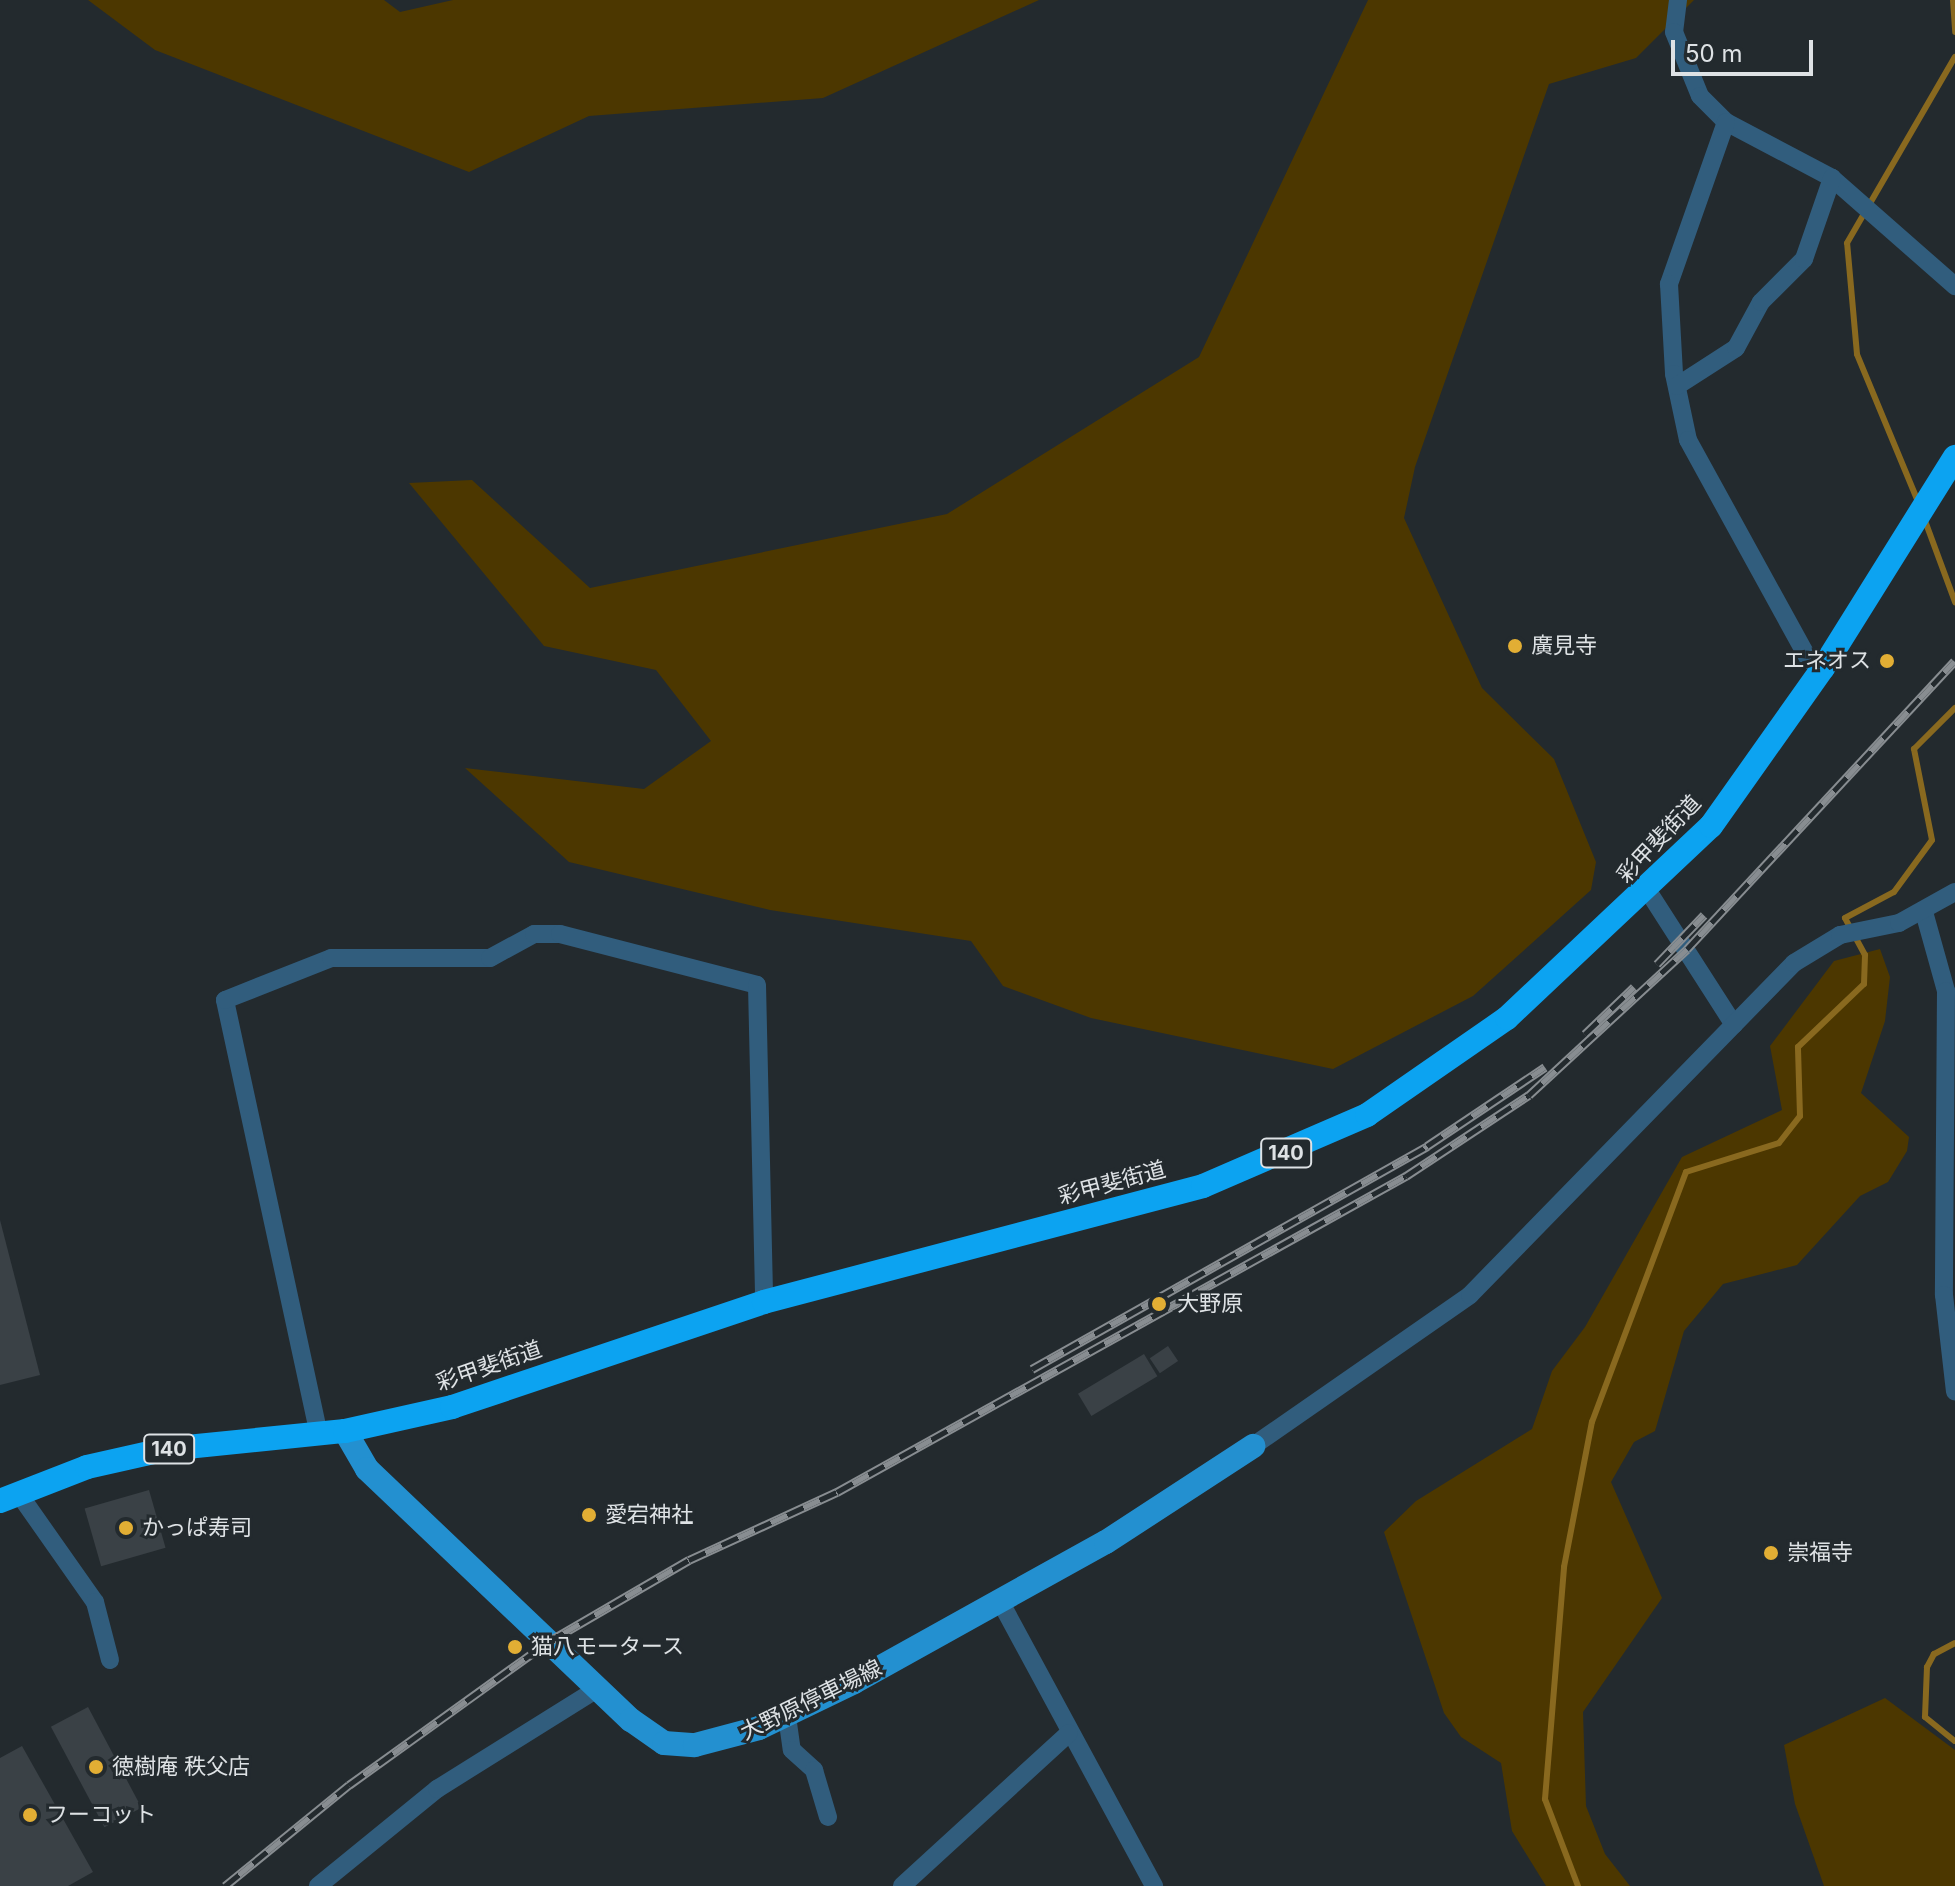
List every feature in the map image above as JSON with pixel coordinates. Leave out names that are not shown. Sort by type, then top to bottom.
[{"type":"highway","name":"彩甲斐街道","points":[[10,1498],[87,1467],[167,1449],[319,1435],[452,1407],[764,1302],[1203,1186],[1310,1143],[1431,1075],[1648,891],[1711,826],[1823,668],[1952,469]]},
{"type":"main road","name":"大野原停車場線","points":[[345,1431],[367,1469],[597,1689],[664,1743],[718,1743],[787,1716],[1000,1601],[1253,1446]]},
{"type":"street","points":[[1678,0],[1674,32],[1687,77],[1726,122],[1832,178],[1955,286]]},
{"type":"street","points":[[1726,122],[1669,284],[1677,386],[1688,440],[1809,660],[1823,668]]},
{"type":"street","points":[[1677,386],[1736,348],[1761,302],[1804,259],[1832,178]]},
{"type":"street","points":[[1648,891],[1734,1025]]},
{"type":"street","points":[[1253,1446],[1470,1295],[1794,963],[1840,935],[1880,928],[1924,912],[1955,892]]},
{"type":"street","points":[[1924,912],[1946,991],[1944,1295],[1955,1391]]},
{"type":"street","points":[[319,1435],[225,1000],[331,958],[490,958],[534,934],[560,934],[757,985],[764,1302]]},
{"type":"street","points":[[10,1498],[95,1602],[110,1660]]},
{"type":"street","points":[[1000,1601],[1154,1886]]},
{"type":"street","points":[[318,1886],[437,1789],[597,1689]]},
{"type":"street","points":[[787,1716],[792,1750],[814,1770],[828,1817]]},
{"type":"street","points":[[902,1886],[1069,1733]]},
{"type":"shaded area","points":[[88,0],[384,0],[400,12],[453,0],[1039,0],[823,98],[589,116],[469,172],[155,50]]},
{"type":"shaded area","points":[[1368,0],[1694,0],[1636,58],[1549,84],[1415,467],[1404,518],[1482,688],[1554,759],[1596,862],[1591,890],[1473,996],[1333,1069],[1091,1018],[1003,986],[971,941],[770,910],[569,862],[465,768],[644,789],[711,741],[656,670],[544,646],[409,483],[472,480],[590,588],[947,514],[1199,357]]},
{"type":"shaded area","points":[[1880,949],[1890,977],[1885,1021],[1861,1093],[1909,1137],[1907,1151],[1888,1182],[1860,1196],[1797,1265],[1723,1284],[1684,1331],[1655,1431],[1634,1442],[1611,1482],[1662,1598],[1583,1712],[1586,1806],[1605,1854],[1630,1886],[1546,1886],[1512,1831],[1501,1763],[1461,1737],[1444,1713],[1384,1532],[1416,1501],[1532,1429],[1552,1371],[1585,1327],[1682,1157],[1782,1110],[1770,1046],[1834,961]]},
{"type":"shaded area","points":[[1885,1698],[1955,1750],[1955,1886],[1824,1886],[1795,1804],[1784,1745]]},
{"type":"building","points":[[0,1220],[40,1375],[0,1385]]},
{"type":"building","points":[[1168,1346],[1178,1361],[1160,1373],[1150,1358]]},
{"type":"building","name":"大野原","points":[[1144,1354],[1157,1376],[1091,1416],[1078,1394]]},
{"type":"building","name":"かっぱ寿司","points":[[149,1490],[166,1548],[101,1566],[85,1508]]},
{"type":"building","name":"徳樹庵 秩父店","points":[[88,1707],[142,1808],[104,1827],[51,1727]]},
{"type":"building","name":"フーコット","points":[[22,1746],[93,1872],[68,1886],[0,1886],[0,1758]]},
{"type":"waterway","points":[[1953,0],[1955,32]]},
{"type":"waterway","points":[[1919,504],[1857,354],[1847,243],[1955,57]]},
{"type":"waterway","points":[[1924,518],[1955,602]]},
{"type":"waterway","points":[[1578,1886],[1545,1799],[1564,1567],[1592,1422],[1686,1172],[1779,1143],[1800,1116],[1798,1047],[1864,984],[1865,955],[1845,918],[1894,892],[1932,840],[1914,749],[1955,708]]},
{"type":"waterway","points":[[1955,1643],[1934,1654],[1927,1667],[1925,1717],[1955,1741]]},
{"type":"railway","points":[[225,1886],[349,1785],[548,1642],[689,1560],[837,1492],[1406,1176],[1529,1095],[1687,949],[1955,661]]},
{"type":"railway","points":[[1657,964],[1704,915]]},
{"type":"railway","points":[[1585,1034],[1634,987]]},
{"type":"railway","points":[[1032,1369],[1427,1146],[1545,1067]]},
{"type":"place","name":"廣見寺","points":[[1515,646]]},
{"type":"place","name":"エネオス","points":[[1887,661]]},
{"type":"place","name":"大野原","points":[[1159,1304]]},
{"type":"place","name":"愛宕神社","points":[[589,1515]]},
{"type":"place","name":"かっぱ寿司","points":[[126,1528]]},
{"type":"place","name":"崇福寺","points":[[1771,1553]]},
{"type":"place","name":"猫八モータース","points":[[515,1647]]},
{"type":"place","name":"徳樹庵 秩父店","points":[[96,1767]]},
{"type":"place","name":"フーコット","points":[[30,1815]]}]
